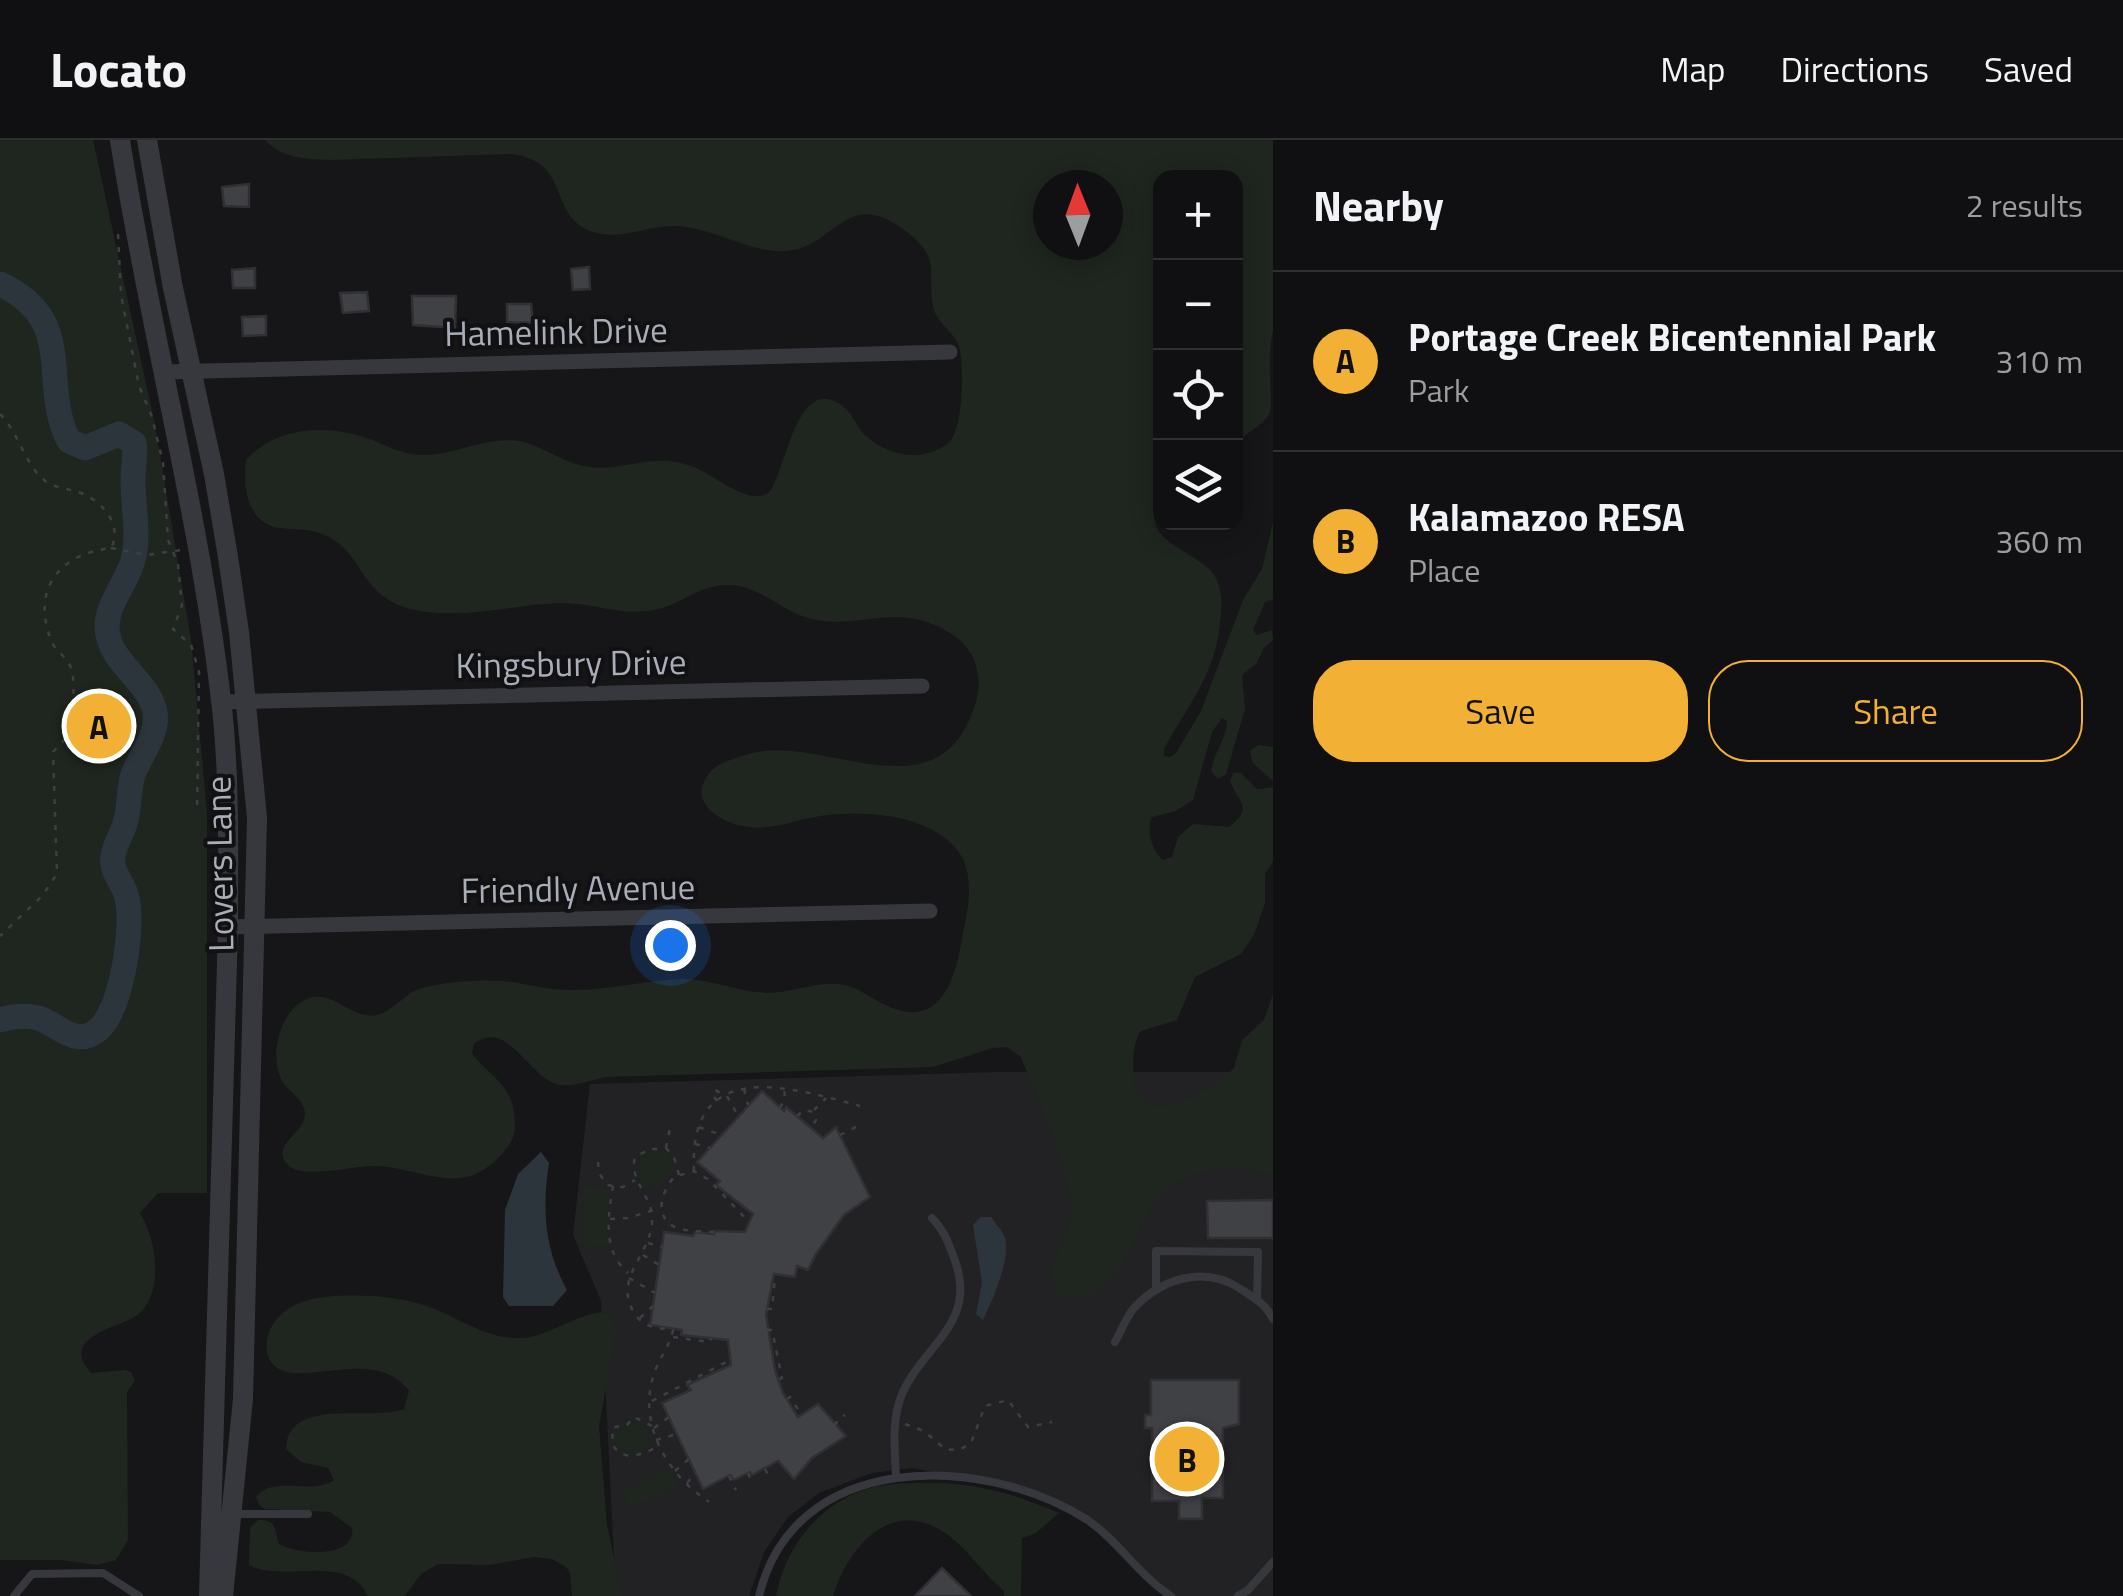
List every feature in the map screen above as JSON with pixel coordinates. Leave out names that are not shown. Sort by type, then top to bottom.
[{"type":"street","name":"Lovers Lane","points":[[120,140],[133,226],[197,534],[222,702],[228,927],[209,1596]]},
{"type":"street","name":"Lovers Lane","points":[[147,140],[228,557],[256,818],[242,1399],[223,1596]]},
{"type":"street","name":"Hamelink Drive","points":[[164,372],[950,352]]},
{"type":"street","name":"Kingsbury Drive","points":[[222,702],[922,686]]},
{"type":"street","name":"Friendly Avenue","points":[[228,927],[930,911]]},
{"type":"lane","points":[[896,1478],[894,1429],[903,1393],[952,1324],[959,1304],[957,1264],[943,1230],[932,1218]]},
{"type":"lane","points":[[1156,1290],[1156,1251],[1258,1252],[1257,1300]]},
{"type":"lane","points":[[1115,1342],[1132,1310],[1165,1282],[1204,1275],[1230,1282],[1268,1307],[1273,1319]]},
{"type":"lane","points":[[758,1596],[765,1573],[795,1526],[837,1494],[896,1478],[969,1478],[1036,1494],[1087,1520],[1116,1543],[1144,1576],[1171,1596]]},
{"type":"lane","points":[[232,1514],[308,1514]]},
{"type":"lane","points":[[1238,1596],[1273,1562]]},
{"type":"lane","points":[[14,1596],[32,1574],[85,1573],[103,1573],[139,1596]]},
{"type":"path","points":[[118,236],[121,295],[139,386],[152,417],[163,464],[168,540],[178,564],[182,605],[173,628],[191,645],[199,672],[197,814]]},
{"type":"path","points":[[0,414],[13,426],[42,478],[56,488],[78,492],[97,502],[112,520],[116,538],[111,548]]},
{"type":"path","points":[[0,936],[42,896],[57,874],[53,752],[70,734],[72,672],[66,658],[52,644],[43,605],[50,581],[83,551],[121,548],[148,555],[197,548]]},
{"type":"path","points":[[744,1087],[748,1105]]},
{"type":"path","points":[[694,1171],[693,1144],[698,1126],[717,1101],[744,1087],[784,1088],[860,1106]]},
{"type":"path","points":[[780,1108],[784,1088]]},
{"type":"path","points":[[717,1101],[715,1090],[726,1096],[738,1116]]},
{"type":"path","points":[[812,1112],[827,1097]]},
{"type":"path","points":[[797,1116],[804,1110],[812,1112],[816,1120],[812,1128]]},
{"type":"path","points":[[840,1135],[860,1124]]},
{"type":"path","points":[[698,1126],[720,1136]]},
{"type":"path","points":[[666,1149],[670,1128]]},
{"type":"path","points":[[693,1144],[710,1148]]},
{"type":"path","points":[[679,1175],[674,1157],[666,1149],[650,1149],[635,1157],[634,1173],[651,1210],[652,1223],[647,1243],[629,1276],[628,1302],[650,1328],[672,1330],[652,1376],[653,1428],[674,1472],[709,1502]]},
{"type":"path","points":[[598,1162],[602,1180],[613,1186],[622,1187],[636,1180]]},
{"type":"path","points":[[714,1232],[674,1228],[662,1208],[666,1187],[679,1175],[694,1171],[709,1180],[749,1222]]},
{"type":"path","points":[[613,1186],[608,1218],[612,1253],[629,1276],[655,1292]]},
{"type":"path","points":[[608,1218],[628,1218],[662,1208]]},
{"type":"path","points":[[647,1243],[662,1248]]},
{"type":"path","points":[[642,1254],[659,1266]]},
{"type":"path","points":[[768,1308],[772,1309],[776,1278]]},
{"type":"path","points":[[639,1319],[653,1306]]},
{"type":"path","points":[[767,1330],[772,1330],[774,1358],[782,1378],[778,1380]]},
{"type":"path","points":[[672,1336],[710,1342],[711,1338]]},
{"type":"path","points":[[650,1402],[730,1360]]},
{"type":"path","points":[[787,1400],[790,1397],[799,1411]]},
{"type":"path","points":[[894,1429],[908,1422],[924,1430],[946,1450],[961,1450],[971,1444],[984,1406],[993,1402],[1008,1400],[1028,1427],[1052,1422]]},
{"type":"path","points":[[834,1426],[845,1415]]},
{"type":"path","points":[[653,1428],[634,1416],[626,1426],[613,1427],[612,1444],[620,1454],[632,1457],[659,1447]]},
{"type":"path","points":[[653,1428],[669,1417]]},
{"type":"path","points":[[656,1440],[677,1434]]},
{"type":"path","points":[[674,1472],[689,1459]]},
{"type":"path","points":[[765,1469],[768,1476]]},
{"type":"path","points":[[686,1484],[696,1473]]},
{"type":"path","points":[[748,1473],[752,1483]]},
{"type":"path","points":[[729,1476],[736,1490]]},
{"type":"shaded area","points":[[0,140],[93,140],[154,420],[191,640],[207,812],[207,1193],[158,1193],[140,1213],[155,1263],[148,1302],[133,1318],[97,1334],[82,1349],[82,1360],[91,1373],[125,1370],[135,1380],[127,1392],[128,1540],[116,1560],[97,1565],[61,1560],[0,1560]]},
{"type":"shaded area","points":[[265,140],[1273,140],[1270,412],[1243,437],[1243,170],[1153,170],[1153,530],[1159,530],[1209,569],[1221,594],[1213,658],[1164,749],[1164,756],[1176,753],[1201,711],[1243,600],[1262,569],[1273,522],[1273,599],[1265,602],[1253,630],[1257,635],[1272,630],[1273,640],[1256,664],[1242,675],[1245,709],[1226,774],[1218,779],[1211,771],[1226,727],[1227,721],[1222,718],[1212,732],[1193,800],[1176,811],[1152,817],[1150,834],[1163,860],[1172,857],[1178,837],[1193,824],[1229,827],[1243,809],[1230,781],[1233,773],[1241,773],[1257,789],[1273,787],[1273,862],[1265,874],[1265,903],[1254,935],[1241,954],[1195,977],[1177,1020],[1141,1031],[1133,1066],[1138,1094],[1150,1105],[1170,1107],[1219,1083],[1234,1068],[1242,1040],[1264,1020],[1273,994],[1273,1174],[1223,1169],[1198,1173],[1175,1183],[1159,1198],[1114,1277],[1100,1291],[1082,1298],[1058,1295],[1053,1283],[1053,1263],[1069,1225],[1070,1197],[1052,1135],[1021,1057],[1007,1047],[933,1067],[608,1077],[560,1085],[538,1073],[497,1038],[474,1044],[472,1054],[507,1092],[515,1125],[506,1149],[480,1172],[452,1178],[390,1167],[317,1172],[289,1166],[283,1151],[305,1115],[303,1106],[279,1075],[277,1043],[290,1012],[308,998],[328,999],[356,1012],[377,1015],[419,989],[458,982],[501,981],[583,990],[683,979],[767,993],[838,984],[907,1012],[933,1006],[949,986],[954,972],[968,901],[967,869],[952,844],[919,824],[857,813],[767,827],[739,825],[710,810],[704,802],[703,783],[710,772],[728,761],[777,750],[870,764],[901,766],[928,761],[952,746],[970,718],[978,682],[975,662],[964,645],[928,622],[893,617],[844,622],[808,618],[740,586],[707,588],[648,611],[563,603],[474,612],[420,611],[384,597],[337,542],[317,532],[280,528],[260,519],[246,492],[246,460],[259,448],[288,434],[322,430],[356,435],[415,455],[507,440],[528,443],[590,467],[652,461],[679,463],[742,493],[760,496],[774,484],[803,413],[814,402],[828,399],[845,408],[863,433],[881,446],[910,455],[936,450],[955,433],[962,364],[958,344],[934,311],[929,259],[907,232],[869,214],[855,216],[802,248],[785,251],[758,248],[689,227],[603,234],[579,224],[569,214],[544,167],[512,154],[320,160],[279,151]]},
{"type":"shaded area","points":[[1258,745],[1273,747],[1273,781],[1253,763],[1250,751]]},
{"type":"shaded area","points":[[998,1072],[1273,1072],[1273,1596],[1172,1596],[1116,1543],[1055,1503],[1005,1485],[912,1468],[872,1473],[819,1493],[788,1517],[764,1552],[749,1596],[616,1596],[601,1301],[573,1235],[590,1084]]},
{"type":"shaded area","points":[[650,1150],[668,1152],[674,1170],[661,1185],[643,1188],[634,1168],[640,1155]]},
{"type":"shaded area","points":[[541,1152],[549,1163],[549,1243],[567,1290],[553,1306],[509,1306],[503,1297],[505,1210],[518,1174]]},
{"type":"shaded area","points":[[584,1186],[610,1189],[606,1220],[609,1245],[584,1247]]},
{"type":"shaded area","points":[[981,1217],[991,1217],[1004,1235],[1006,1247],[1000,1280],[983,1320],[976,1314],[982,1283],[973,1225]]},
{"type":"shaded area","points":[[330,1296],[374,1296],[420,1304],[488,1333],[511,1338],[533,1336],[592,1314],[610,1314],[616,1329],[599,1426],[607,1525],[622,1596],[572,1596],[566,1567],[552,1559],[534,1557],[490,1565],[438,1564],[421,1574],[405,1596],[368,1596],[358,1583],[330,1571],[280,1572],[249,1565],[250,1528],[258,1520],[272,1524],[279,1544],[288,1548],[324,1552],[336,1550],[351,1538],[352,1528],[330,1512],[265,1509],[256,1497],[273,1487],[315,1486],[334,1480],[328,1468],[301,1462],[286,1449],[290,1432],[300,1422],[316,1416],[404,1409],[409,1391],[394,1377],[375,1370],[282,1370],[269,1359],[267,1343],[277,1319],[300,1303]]},
{"type":"shaded area","points":[[635,1418],[648,1429],[649,1444],[640,1454],[624,1454],[612,1440],[614,1428],[627,1427]]},
{"type":"shaded area","points":[[667,1470],[680,1485],[631,1509],[622,1491]]},
{"type":"shaded area","points":[[944,1483],[1003,1493],[1059,1513],[1036,1533],[1022,1538],[1021,1596],[1004,1596],[1004,1591],[945,1533],[916,1521],[899,1521],[869,1536],[857,1549],[833,1596],[776,1596],[797,1543],[838,1502],[883,1485]]},
{"type":"building","points":[[249,184],[249,207],[224,206],[222,187]]},
{"type":"building","points":[[589,267],[590,289],[573,290],[571,269]]},
{"type":"building","points":[[255,268],[255,288],[233,288],[232,270]]},
{"type":"building","points":[[367,292],[369,311],[343,313],[340,293]]},
{"type":"building","points":[[412,296],[456,296],[455,328],[413,325]]},
{"type":"building","points":[[507,304],[531,304],[533,323],[507,322]]},
{"type":"building","points":[[266,316],[266,335],[243,336],[242,317]]},
{"type":"building","points":[[762,1091],[823,1138],[836,1127],[870,1197],[844,1215],[808,1270],[797,1266],[795,1277],[774,1274],[766,1315],[775,1370],[798,1417],[818,1404],[846,1436],[812,1458],[794,1479],[778,1461],[752,1475],[750,1472],[734,1480],[730,1475],[703,1489],[662,1403],[691,1390],[687,1385],[731,1365],[728,1340],[681,1335],[682,1330],[650,1325],[664,1232],[693,1236],[695,1232],[745,1232],[753,1214],[716,1185],[720,1181],[697,1162]]},
{"type":"building","points":[[1273,1200],[1273,1238],[1208,1238],[1207,1201]]},
{"type":"building","points":[[1151,1380],[1239,1380],[1239,1424],[1223,1428],[1223,1498],[1202,1498],[1202,1519],[1179,1519],[1179,1501],[1152,1501],[1152,1428],[1145,1428],[1145,1415],[1151,1415]]},
{"type":"building","points":[[942,1568],[971,1596],[915,1596]]},
{"type":"waterway","points":[[0,284],[24,299],[40,316],[49,334],[61,419],[69,441],[85,448],[119,434],[134,443],[135,547],[107,627],[114,651],[145,690],[155,712],[152,736],[133,775],[126,820],[113,856],[127,898],[129,928],[120,986],[107,1019],[99,1029],[83,1037],[68,1034],[38,1018],[0,1020]]},
{"type":"place","name":"Portage Creek Bicentennial Park","points":[[99,726]]},
{"type":"place","name":"Kalamazoo RESA","points":[[1187,1459]]}]
